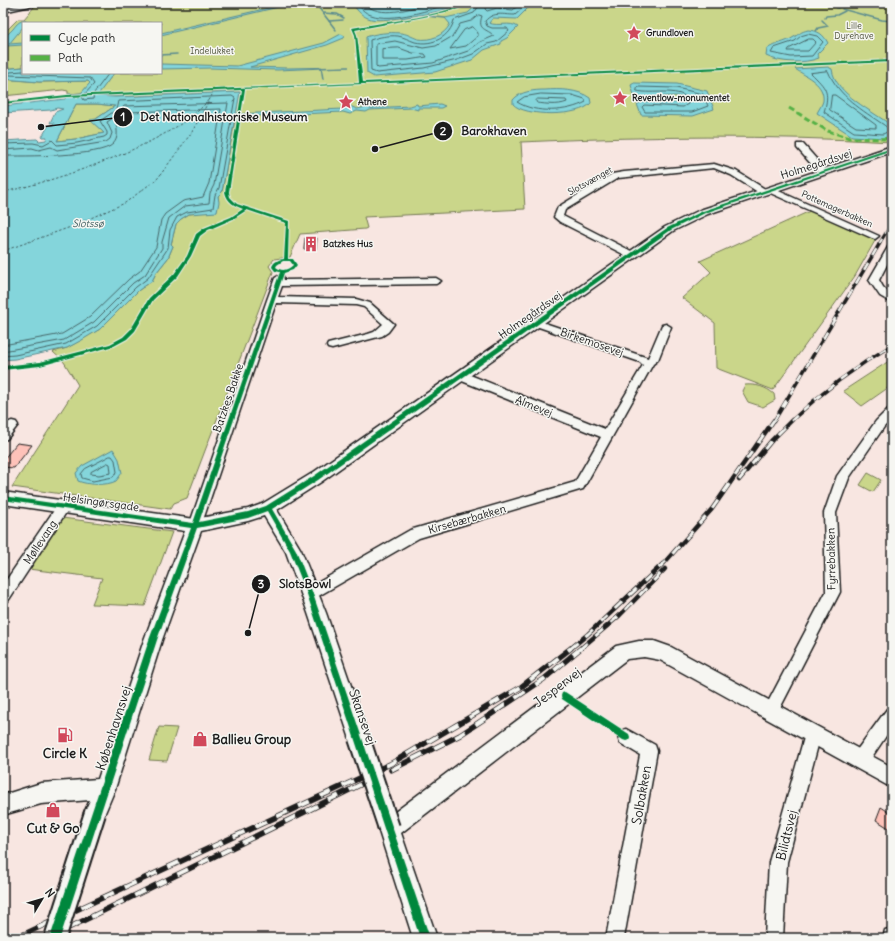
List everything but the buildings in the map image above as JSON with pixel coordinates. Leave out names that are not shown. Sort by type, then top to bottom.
[{"type":"street","points":[[3,10],[41,3]]},
{"type":"street","name":"Holmegårdsvej","points":[[800,146],[823,172]]},
{"type":"street","name":"Holmegårdsvej","points":[[195,526],[248,515],[268,508],[316,478],[668,229],[687,219],[892,149]]},
{"type":"street","name":"Slotsvænget","points":[[632,255],[562,220],[558,217],[561,209],[616,176],[714,166],[723,168],[766,191]]},
{"type":"street","name":"Pottemagerbakken","points":[[766,191],[875,236]]},
{"type":"street","points":[[892,247],[874,280],[877,287],[884,295],[892,300]]},
{"type":"street","name":"Batzkes Bakke","points":[[195,526],[279,280],[436,281]]},
{"type":"street","points":[[272,300],[356,302],[366,305],[389,324],[385,331],[371,338],[342,341],[332,346]]},
{"type":"street","name":"Birkemosevej","points":[[536,322],[647,362]]},
{"type":"street","points":[[608,435],[648,365],[647,362],[653,360],[666,327]]},
{"type":"street","name":"Almevej","points":[[461,376],[608,435]]},
{"type":"street","name":"Fyrrebakken","points":[[771,711],[833,592],[830,513],[843,476],[880,424],[892,412]]},
{"type":"street","points":[[3,436],[12,425]]},
{"type":"street","name":"Kirsebærbakken","points":[[310,594],[415,534],[579,486],[608,435]]},
{"type":"street","name":"Helsingørsgade","points":[[3,498],[195,526]]},
{"type":"street","name":"Møllevang","points":[[3,597],[63,506]]},
{"type":"street","name":"Skansevej","points":[[268,508],[293,550],[310,594],[359,738],[424,938]]},
{"type":"street","name":"Københavnsvej","points":[[54,938],[95,813],[105,789],[153,640],[195,526]]},
{"type":"street","name":"Jespervej","points":[[388,828],[399,823],[622,652],[636,648],[653,649],[659,651],[892,778]]},
{"type":"street","points":[[860,760],[892,714]]},
{"type":"street","name":"Bilidtsvej","points":[[774,938],[778,862],[813,734]]},
{"type":"street","name":"Solbakken","points":[[615,938],[649,751],[626,737]]},
{"type":"street","points":[[3,805],[38,793],[105,789]]},
{"type":"green space","points":[[30,3],[892,3],[892,60],[883,61],[892,63],[892,142],[800,138],[707,137],[614,138],[521,142],[525,209],[364,217],[367,228],[365,229],[300,234],[290,257],[274,259],[269,266],[273,272],[187,498],[174,503],[170,509],[12,487],[78,385],[64,362],[53,352],[67,348],[100,329],[139,290],[152,281],[156,273],[168,258],[173,246],[171,245],[176,224],[189,214],[198,213],[218,201],[218,196],[222,192],[240,92],[115,97],[96,96],[113,74],[162,74],[162,22],[22,22],[22,67],[3,69],[3,34],[18,19],[24,19],[34,7],[28,5]]},
{"type":"green space","points":[[3,79],[39,82],[88,81],[91,83],[81,93],[68,94],[68,91],[63,90],[3,96]]},
{"type":"green space","points":[[76,104],[115,106],[96,119],[95,124],[104,133],[76,139],[57,141]]},
{"type":"green space","points":[[810,211],[876,239],[855,276],[773,390],[716,368],[715,323],[682,298],[711,272],[700,261]]},
{"type":"green space","points":[[892,359],[892,385],[862,406],[843,391]]},
{"type":"green space","points":[[745,385],[753,385],[768,390],[774,394],[775,400],[763,407],[748,402],[742,391]]},
{"type":"green space","points":[[868,473],[881,480],[873,492],[860,485]]},
{"type":"green space","points":[[62,518],[172,532],[145,606],[92,604],[102,578],[28,569]]},
{"type":"green space","points":[[159,727],[177,728],[167,761],[149,760]]},
{"type":"water","points":[[301,3],[162,35],[162,33],[281,5]]},
{"type":"water","points":[[464,3],[446,9],[403,18],[379,20],[371,19],[363,15],[353,4]]},
{"type":"water","points":[[479,3],[533,3],[517,19],[493,18],[489,23],[511,24],[518,27],[507,38],[501,41],[501,44],[484,50],[472,60],[435,72],[374,77],[367,73],[366,37],[378,34],[396,33],[418,39],[436,37],[444,32],[450,24],[445,18],[468,13]]},
{"type":"water","points":[[26,21],[26,22],[22,22],[22,28],[9,44],[22,43],[22,45],[7,46],[3,51],[3,43],[6,36],[19,22]]},
{"type":"water","points":[[808,30],[815,31],[820,34],[828,43],[817,54],[819,58],[792,62],[766,56],[767,49],[770,47],[787,41]]},
{"type":"water","points":[[341,34],[345,36],[344,38],[327,45],[250,67],[346,67],[278,70],[210,68],[162,69],[162,64],[237,66],[324,43]]},
{"type":"water","name":"Slotssø","points":[[22,67],[22,74],[113,74],[97,96],[115,97],[240,92],[236,114],[343,109],[350,106],[357,109],[366,107],[410,106],[417,104],[418,106],[440,104],[445,106],[441,108],[418,108],[418,110],[411,108],[370,110],[366,112],[357,111],[350,114],[343,112],[235,117],[222,192],[218,196],[219,202],[217,212],[189,214],[176,224],[171,244],[173,246],[168,258],[156,273],[152,281],[139,290],[100,329],[67,348],[15,359],[3,360],[3,141],[37,139],[39,141],[46,140],[47,137],[42,137],[48,126],[53,125],[54,123],[50,123],[55,112],[63,109],[57,108],[51,110],[3,113],[3,106],[65,99],[68,94],[81,93],[90,83],[88,81],[39,82],[3,79],[3,69]],"holes":[[[76,104],[115,106],[96,119],[90,120],[104,133],[76,139],[57,141]]]},
{"type":"water","points":[[828,67],[832,69],[835,78],[847,94],[892,126],[892,135],[884,138],[852,136],[817,113],[823,101],[821,90],[810,78],[795,69]]},
{"type":"water","points":[[634,83],[677,84],[707,91],[714,109],[693,116],[641,115],[637,104],[643,102],[657,101],[677,103],[686,101],[677,96],[643,97],[634,95],[631,85]]},
{"type":"water","points":[[545,90],[574,91],[590,98],[591,103],[585,108],[576,111],[552,114],[528,111],[513,104],[513,100],[516,97],[524,93]]},
{"type":"water","points":[[113,449],[119,459],[122,473],[116,481],[108,484],[97,484],[78,481],[76,473],[82,466]]},
{"type":"waterway","points":[[277,3],[275,6],[277,7]]},
{"type":"waterway","points":[[315,3],[329,21]]},
{"type":"waterway","points":[[837,8],[843,5],[842,3]]},
{"type":"waterway","points":[[842,9],[882,20],[892,21]]},
{"type":"waterway","points":[[825,18],[826,16],[837,15],[845,11]]},
{"type":"waterway","points":[[323,13],[337,14],[344,18]]},
{"type":"waterway","points":[[426,16],[445,18]]},
{"type":"waterway","points":[[329,21],[343,20]]},
{"type":"waterway","points":[[816,31],[818,28],[828,26],[822,20]]},
{"type":"waterway","points":[[329,21],[336,30]]},
{"type":"waterway","points":[[162,55],[177,54]]},
{"type":"waterway","points":[[321,67],[323,79]]},
{"type":"ferry route","points":[[3,251],[68,228],[125,203],[158,178],[192,132],[212,95]]},
{"type":"ferry route","points":[[3,192],[52,179],[114,158],[171,130],[194,115],[209,99]]},
{"type":"railway","points":[[879,244],[892,223]]},
{"type":"railway","points":[[774,421],[880,243]]},
{"type":"railway","points":[[791,421],[839,380],[892,345]]},
{"type":"railway","points":[[570,649],[665,562],[712,509],[774,420]]},
{"type":"railway","points":[[739,480],[772,440],[791,421]]},
{"type":"railway","points":[[580,649],[619,616],[665,569]]},
{"type":"railway","points":[[16,938],[390,764],[521,687],[571,648]]},
{"type":"railway","points":[[391,770],[460,735],[544,679],[581,648]]},
{"type":"railway","points":[[48,938],[376,777]]},
{"type":"marked path","points":[[789,108],[828,131],[850,138],[892,139]]},
{"type":"cycle path","points":[[361,83],[356,35],[353,29],[424,16],[457,8],[469,3]]},
{"type":"cycle path","points":[[3,103],[67,96],[892,61]]},
{"type":"cycle path","points":[[244,88],[227,192],[228,197],[236,205],[288,222],[286,260]]},
{"type":"cycle path","points":[[3,498],[195,526],[248,515],[268,508],[316,478],[669,229],[704,212],[892,149]]},
{"type":"cycle path","points":[[3,368],[40,364],[112,345],[125,338],[133,330],[151,299],[176,275],[189,256],[198,235],[206,229],[232,218],[246,209]]},
{"type":"cycle path","points":[[282,260],[291,260],[295,265],[287,271],[277,270],[274,267],[275,264],[282,260]]},
{"type":"cycle path","points":[[55,938],[153,640],[195,526],[282,272]]},
{"type":"cycle path","points":[[268,508],[293,550],[310,594],[425,938]]},
{"type":"cycle path","points":[[565,696],[626,737]]},
{"type":"place","name":"Grundloven","points":[[634,33]]},
{"type":"place","name":"Reventlow-monumentet","points":[[620,98]]},
{"type":"place","name":"Athene","points":[[346,102]]},
{"type":"place","name":"Det Nationalhistoriske Museum","points":[[41,127]]},
{"type":"place","name":"Barokhaven","points":[[375,149]]},
{"type":"place","name":"Batzkes Hus","points":[[311,244]]},
{"type":"place","name":"SlotsBowl","points":[[248,633]]},
{"type":"place","name":"Circle K","points":[[65,735]]},
{"type":"place","name":"Ballieu Group","points":[[200,739]]},
{"type":"place","name":"Cut & Go","points":[[53,810]]},
{"type":"park label","name":"Lille Dyrehave","points":[[854,32]]},
{"type":"park label","name":"Indelukket","points":[[212,51]]}]
